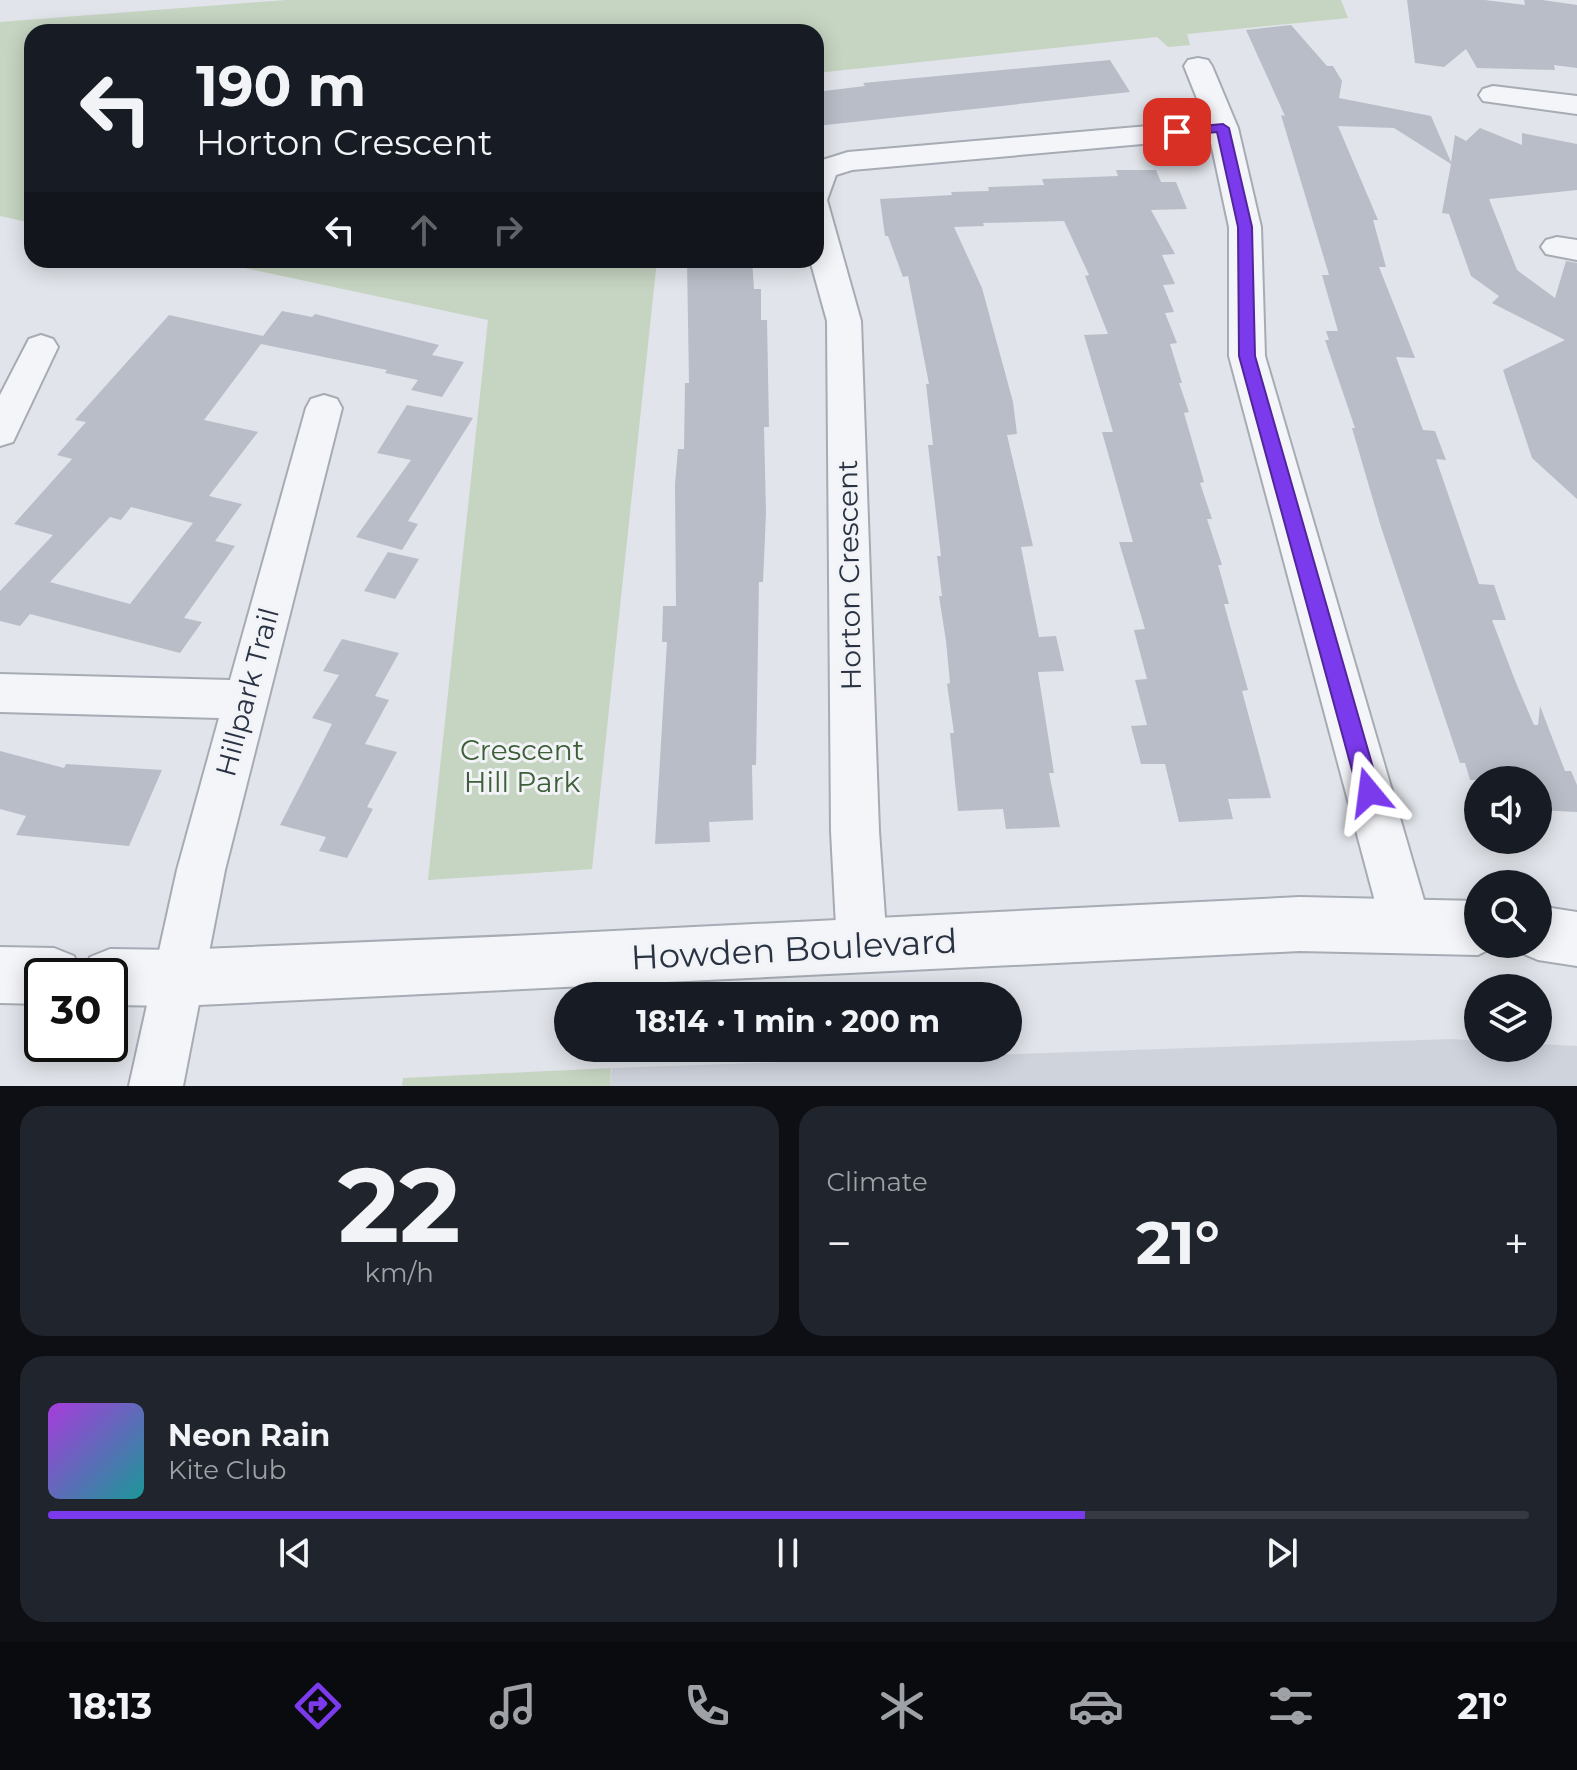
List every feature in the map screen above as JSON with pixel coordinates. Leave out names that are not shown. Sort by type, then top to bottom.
[{"type":"street","points":[[1198,66],[1223,128],[1245,227],[1247,356],[1406,924]]},
{"type":"street","points":[[1493,95],[1577,105]]},
{"type":"street","points":[[824,169],[848,161],[1223,128]]},
{"type":"street","name":"Horton Crescent","points":[[824,253],[844,321],[855,831],[862,946]]},
{"type":"street","points":[[0,432],[41,347]]},
{"type":"street","name":"Hillpark Trail","points":[[156,1086],[243,700],[324,408]]},
{"type":"street","points":[[0,693],[243,700]]},
{"type":"street","name":"Howden Boulevard","points":[[128,977],[178,978],[1284,925],[1406,924],[1464,927]]},
{"type":"street","points":[[1552,935],[1577,939]]},
{"type":"street","points":[[0,975],[24,975]]},
{"type":"shaded area","points":[[1453,1039],[1464,1040],[1464,1062],[1552,1062],[1552,1045],[1577,1046],[1577,1086],[610,1086],[612,1068],[786,1062],[1022,1062],[1022,1054]]},
{"type":"green space","points":[[286,0],[1341,0],[1348,18],[1187,34],[1190,45],[1168,47],[1157,37],[824,72],[824,24],[24,24],[24,221],[0,216],[0,22]]},
{"type":"green space","name":"Crescent Hill Park","points":[[244,268],[656,268],[592,869],[428,880],[488,320]]},
{"type":"green space","points":[[611,1068],[610,1086],[402,1086],[403,1078]]},
{"type":"building","points":[[1407,0],[1485,0],[1525,5],[1524,0],[1542,0],[1577,5],[1577,68],[1554,65],[1555,70],[1477,68],[1466,49],[1444,67],[1415,63]]},
{"type":"building","points":[[1291,25],[1327,66],[1333,66],[1342,81],[1339,98],[1431,116],[1451,162],[1455,135],[1466,141],[1480,128],[1522,145],[1522,133],[1577,144],[1577,190],[1489,199],[1517,270],[1555,298],[1566,261],[1577,263],[1577,499],[1532,458],[1503,370],[1565,340],[1492,303],[1499,296],[1471,276],[1449,214],[1442,213],[1451,164],[1394,128],[1338,126],[1378,220],[1373,220],[1386,267],[1379,267],[1415,358],[1396,357],[1423,430],[1435,431],[1446,460],[1436,459],[1479,584],[1494,585],[1506,620],[1492,620],[1516,683],[1534,725],[1538,725],[1540,706],[1565,771],[1571,771],[1577,785],[1577,812],[1552,811],[1552,766],[1466,766],[1460,763],[1381,527],[1352,428],[1355,428],[1325,340],[1329,340],[1326,331],[1338,331],[1322,275],[1329,275],[1281,115],[1285,116],[1246,30]]},
{"type":"building","points":[[1110,60],[1130,92],[824,125],[824,91],[865,86],[863,83]]},
{"type":"building","points":[[1116,170],[1156,170],[1161,182],[1176,182],[1187,209],[1151,210],[1175,254],[1162,255],[1175,284],[1163,285],[1174,312],[1165,313],[1177,343],[1170,344],[1189,412],[1184,413],[1204,482],[1200,483],[1212,519],[1207,519],[1222,565],[1218,565],[1229,604],[1224,604],[1248,690],[1242,691],[1271,798],[1228,799],[1233,819],[1179,822],[1165,764],[1141,764],[1131,726],[1147,725],[1135,680],[1147,679],[1134,630],[1145,629],[1119,542],[1133,542],[1102,432],[1113,432],[1084,335],[1108,334],[1085,276],[1089,275],[1064,221],[983,223],[984,226],[954,227],[982,288],[1013,402],[1017,434],[1007,435],[1033,546],[1021,547],[1039,637],[1056,636],[1064,671],[1038,672],[1054,773],[1049,773],[1060,827],[1006,829],[1003,809],[958,811],[950,733],[954,733],[947,684],[950,683],[939,596],[942,596],[937,556],[941,556],[928,445],[933,445],[926,384],[929,384],[908,276],[903,277],[888,236],[885,236],[880,199],[989,191],[988,187],[1044,185],[1042,179],[1118,176]]},
{"type":"building","points":[[687,268],[753,268],[754,289],[761,289],[761,320],[767,320],[769,427],[764,427],[766,513],[763,582],[759,582],[753,820],[709,822],[710,842],[655,844],[667,642],[662,642],[663,606],[676,606],[675,484],[678,449],[684,449],[685,383],[689,383]]},
{"type":"building","points":[[282,311],[312,317],[315,314],[439,345],[432,355],[464,362],[442,397],[411,390],[418,380],[385,373],[387,370],[261,344],[204,420],[258,432],[209,496],[242,504],[215,541],[235,546],[184,618],[202,622],[180,653],[30,614],[20,626],[0,621],[0,591],[53,535],[14,524],[72,459],[57,455],[86,422],[75,420],[169,315],[263,336]],"holes":[[[131,507],[193,523],[130,604],[50,582],[110,517],[121,520]]]},
{"type":"building","points":[[407,405],[473,418],[408,521],[418,524],[402,550],[356,537],[411,460],[377,453]]},
{"type":"building","points":[[388,552],[419,559],[395,599],[364,591]]},
{"type":"building","points":[[342,639],[399,653],[375,696],[389,700],[365,744],[397,752],[367,807],[373,809],[347,858],[319,851],[326,837],[280,825],[332,724],[312,718],[339,675],[323,671]]},
{"type":"building","points":[[0,751],[64,768],[66,764],[162,770],[129,846],[16,835],[26,816],[0,809]]},
{"type":"route","points":[[1177,132],[1223,128],[1245,227],[1247,356],[1369,792]]}]
